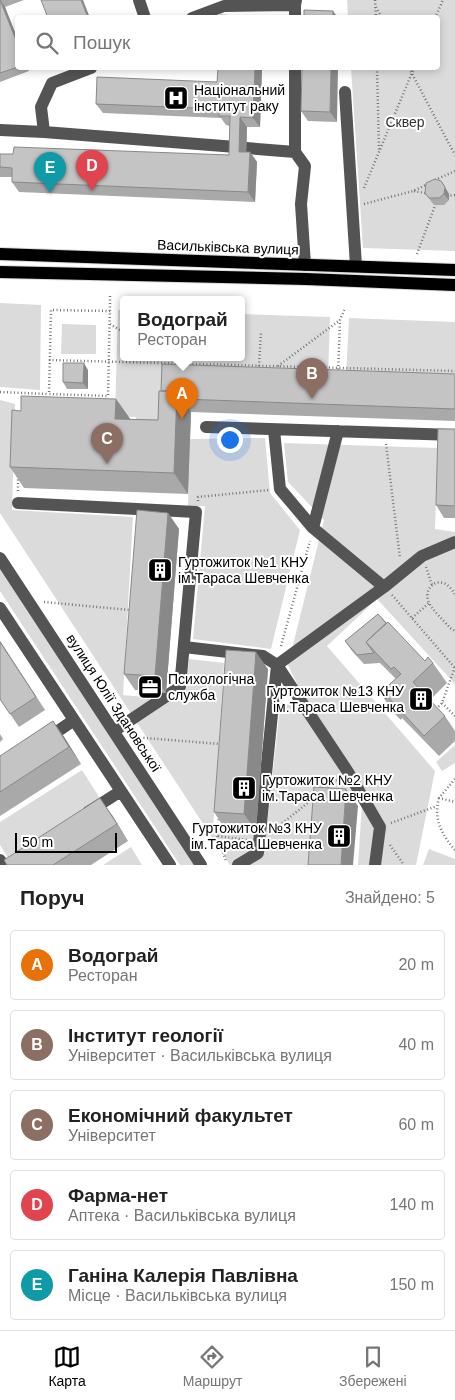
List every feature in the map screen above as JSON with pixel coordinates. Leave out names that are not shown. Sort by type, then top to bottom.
[{"type":"main road","name":"Васильківська вулиця","points":[[0,254],[455,270]]},
{"type":"main road","points":[[0,272],[306,279],[455,285]]},
{"type":"street","points":[[139,0],[144,15]]},
{"type":"street","points":[[200,15],[224,6],[295,6]]},
{"type":"street","points":[[44,132],[42,107],[52,83],[86,70]]},
{"type":"street","points":[[295,70],[296,152],[305,166],[300,204],[305,265]]},
{"type":"street","points":[[345,92],[356,266]]},
{"type":"street","points":[[0,130],[296,152]]},
{"type":"street","points":[[206,427],[455,435]]},
{"type":"street","points":[[274,430],[280,489],[313,528],[384,586]]},
{"type":"street","points":[[313,528],[338,431]]},
{"type":"street","points":[[18,503],[196,512],[180,687],[114,731]]},
{"type":"street","points":[[238,865],[258,853],[276,665],[422,556],[455,542]]},
{"type":"street","name":"вулиця Юлії Здановської","points":[[0,558],[201,865]]},
{"type":"street","points":[[0,608],[170,865]]},
{"type":"street","points":[[184,648],[263,656],[276,665],[348,772],[380,827],[375,865]]},
{"type":"street","points":[[32,748],[74,720]]},
{"type":"street","points":[[77,819],[121,791]]},
{"type":"street","points":[[0,860],[3,865]]},
{"type":"path","points":[[375,0],[376,15]]},
{"type":"path","points":[[436,15],[442,0]]},
{"type":"path","points":[[376,5],[381,15]]},
{"type":"path","points":[[377,70],[379,152]]},
{"type":"path","points":[[409,70],[455,155]]},
{"type":"path","points":[[361,197],[413,70]]},
{"type":"path","points":[[357,206],[413,191],[455,171]]},
{"type":"path","points":[[436,180],[438,188]]},
{"type":"path","points":[[413,191],[430,194]]},
{"type":"path","points":[[416,254],[439,196],[455,195]]},
{"type":"path","points":[[0,392],[108,396],[110,294]]},
{"type":"path","points":[[338,375],[340,320],[345,308]]},
{"type":"path","points":[[49,394],[51,310],[110,312]]},
{"type":"path","points":[[277,366],[340,320]]},
{"type":"path","points":[[110,324],[120,330]]},
{"type":"path","points":[[259,366],[261,332]]},
{"type":"path","points":[[49,360],[455,371]]},
{"type":"path","points":[[174,361],[180,364]]},
{"type":"path","points":[[277,366],[277,373]]},
{"type":"path","points":[[0,398],[5,393]]},
{"type":"path","points":[[384,433],[402,572]]},
{"type":"path","points":[[18,474],[18,503]]},
{"type":"path","points":[[196,512],[198,497],[280,489]]},
{"type":"path","points":[[276,665],[313,528]]},
{"type":"path","points":[[455,594],[442,582],[428,589],[427,594],[429,603],[450,628],[455,631]]},
{"type":"path","points":[[384,586],[455,668],[442,703],[435,710]]},
{"type":"path","points":[[44,602],[136,611]]},
{"type":"path","points":[[412,618],[429,603]]},
{"type":"path","points":[[442,703],[455,716]]},
{"type":"path","points":[[132,737],[225,745]]},
{"type":"path","points":[[217,836],[259,842],[348,772]]},
{"type":"path","points":[[455,778],[439,798],[437,806],[440,832],[455,850]]},
{"type":"path","points":[[439,798],[455,802]]},
{"type":"path","points":[[380,827],[437,806]]},
{"type":"path","points":[[219,809],[217,836],[227,865]]},
{"type":"green space","name":"Сквер","points":[[347,0],[455,0],[455,251],[363,248],[351,70],[440,70],[440,15],[348,15]]},
{"type":"green space","points":[[0,303],[41,305],[40,390],[0,387]]},
{"type":"green space","points":[[118,310],[120,310],[120,361],[245,361],[245,314],[330,317],[328,377],[169,416],[136,435],[136,417],[115,416]]},
{"type":"green space","points":[[349,318],[455,322],[455,381],[346,377]]},
{"type":"green space","points":[[62,324],[96,325],[96,354],[61,354]]},
{"type":"green space","points":[[0,400],[15,404],[12,510],[133,517],[123,695],[185,701],[189,659],[224,663],[213,830],[266,835],[280,707],[297,701],[357,791],[348,796],[312,865],[230,865],[0,513]]},
{"type":"green space","points":[[265,438],[270,493],[300,530],[271,649],[193,639],[205,506],[188,506],[190,439]]},
{"type":"green space","points":[[284,443],[438,448],[435,529],[455,532],[455,684],[377,599],[327,646],[435,771],[416,865],[358,865],[363,788],[303,696],[288,665],[324,520],[288,482]]},
{"type":"green space","points":[[0,568],[194,865],[180,865],[0,591]]},
{"type":"green space","points":[[455,745],[455,763],[442,771],[436,762]]},
{"type":"green space","points":[[82,770],[108,811],[13,865],[0,845],[0,822]]},
{"type":"green space","points":[[131,847],[142,865],[103,865]]},
{"type":"green space","points":[[429,849],[455,859],[455,865],[423,865]]},
{"type":"building","points":[[0,0],[15,38],[15,68],[0,73]]},
{"type":"building","points":[[41,0],[81,0],[87,15],[47,15]]},
{"type":"building","points":[[304,10],[333,11],[333,15],[304,15]]},
{"type":"building","points":[[218,70],[255,70],[253,118],[240,117],[239,152],[250,152],[248,192],[12,182],[12,168],[0,167],[0,154],[13,154],[14,147],[229,155],[230,116],[219,116],[219,109],[96,104],[97,77],[217,82]]},
{"type":"building","points":[[302,70],[331,70],[330,112],[301,111]]},
{"type":"building","points":[[435,179],[441,181],[445,187],[444,194],[439,198],[429,198],[425,193],[426,183]]},
{"type":"building","points":[[63,363],[84,363],[83,383],[63,382]]},
{"type":"building","points":[[162,364],[455,374],[455,409],[182,399],[177,391],[161,391]]},
{"type":"building","points":[[159,391],[177,391],[174,473],[10,467],[12,410],[21,411],[21,396],[116,399],[115,419],[158,420]]},
{"type":"building","points":[[438,429],[455,429],[455,506],[436,505]]},
{"type":"building","points":[[137,510],[168,513],[155,676],[124,674]]},
{"type":"building","points":[[378,614],[386,623],[366,642],[374,653],[357,655],[345,641]]},
{"type":"building","points":[[388,622],[425,661],[428,657],[433,663],[413,682],[445,716],[424,736],[388,697],[386,699],[380,693],[401,674],[394,667],[391,669],[366,642]]},
{"type":"building","points":[[0,642],[36,697],[10,714],[0,699]]},
{"type":"building","points":[[226,650],[256,652],[244,814],[214,812]]},
{"type":"building","points":[[53,721],[69,747],[0,792],[0,756]]},
{"type":"building","points":[[314,787],[346,789],[341,865],[308,865]]},
{"type":"building","points":[[100,798],[117,824],[53,865],[7,865],[4,860]]},
{"type":"place","name":"Національний інститут раку","points":[[176,98]]},
{"type":"place","name":"Фарма-нет","points":[[92,191]]},
{"type":"place","name":"Ганіна Калерія Павлівна","points":[[50,193]]},
{"type":"place","name":"Інститут геології","points":[[312,399]]},
{"type":"place","name":"Водограй","points":[[182,419]]},
{"type":"place","name":"Економічний факультет","points":[[107,464]]},
{"type":"place","name":"Гуртожиток №1 КНУ ім.Тараса Шевченка","points":[[160,570]]},
{"type":"place","name":"Психологічна служба","points":[[150,687]]},
{"type":"place","name":"Гуртожиток №13 КНУ ім.Тараса Шевченка","points":[[421,699]]},
{"type":"place","name":"Гуртожиток №2 КНУ ім.Тараса Шевченка","points":[[244,788]]},
{"type":"place","name":"Гуртожиток №3 КНУ ім.Тараса Шевченка","points":[[339,836]]}]
